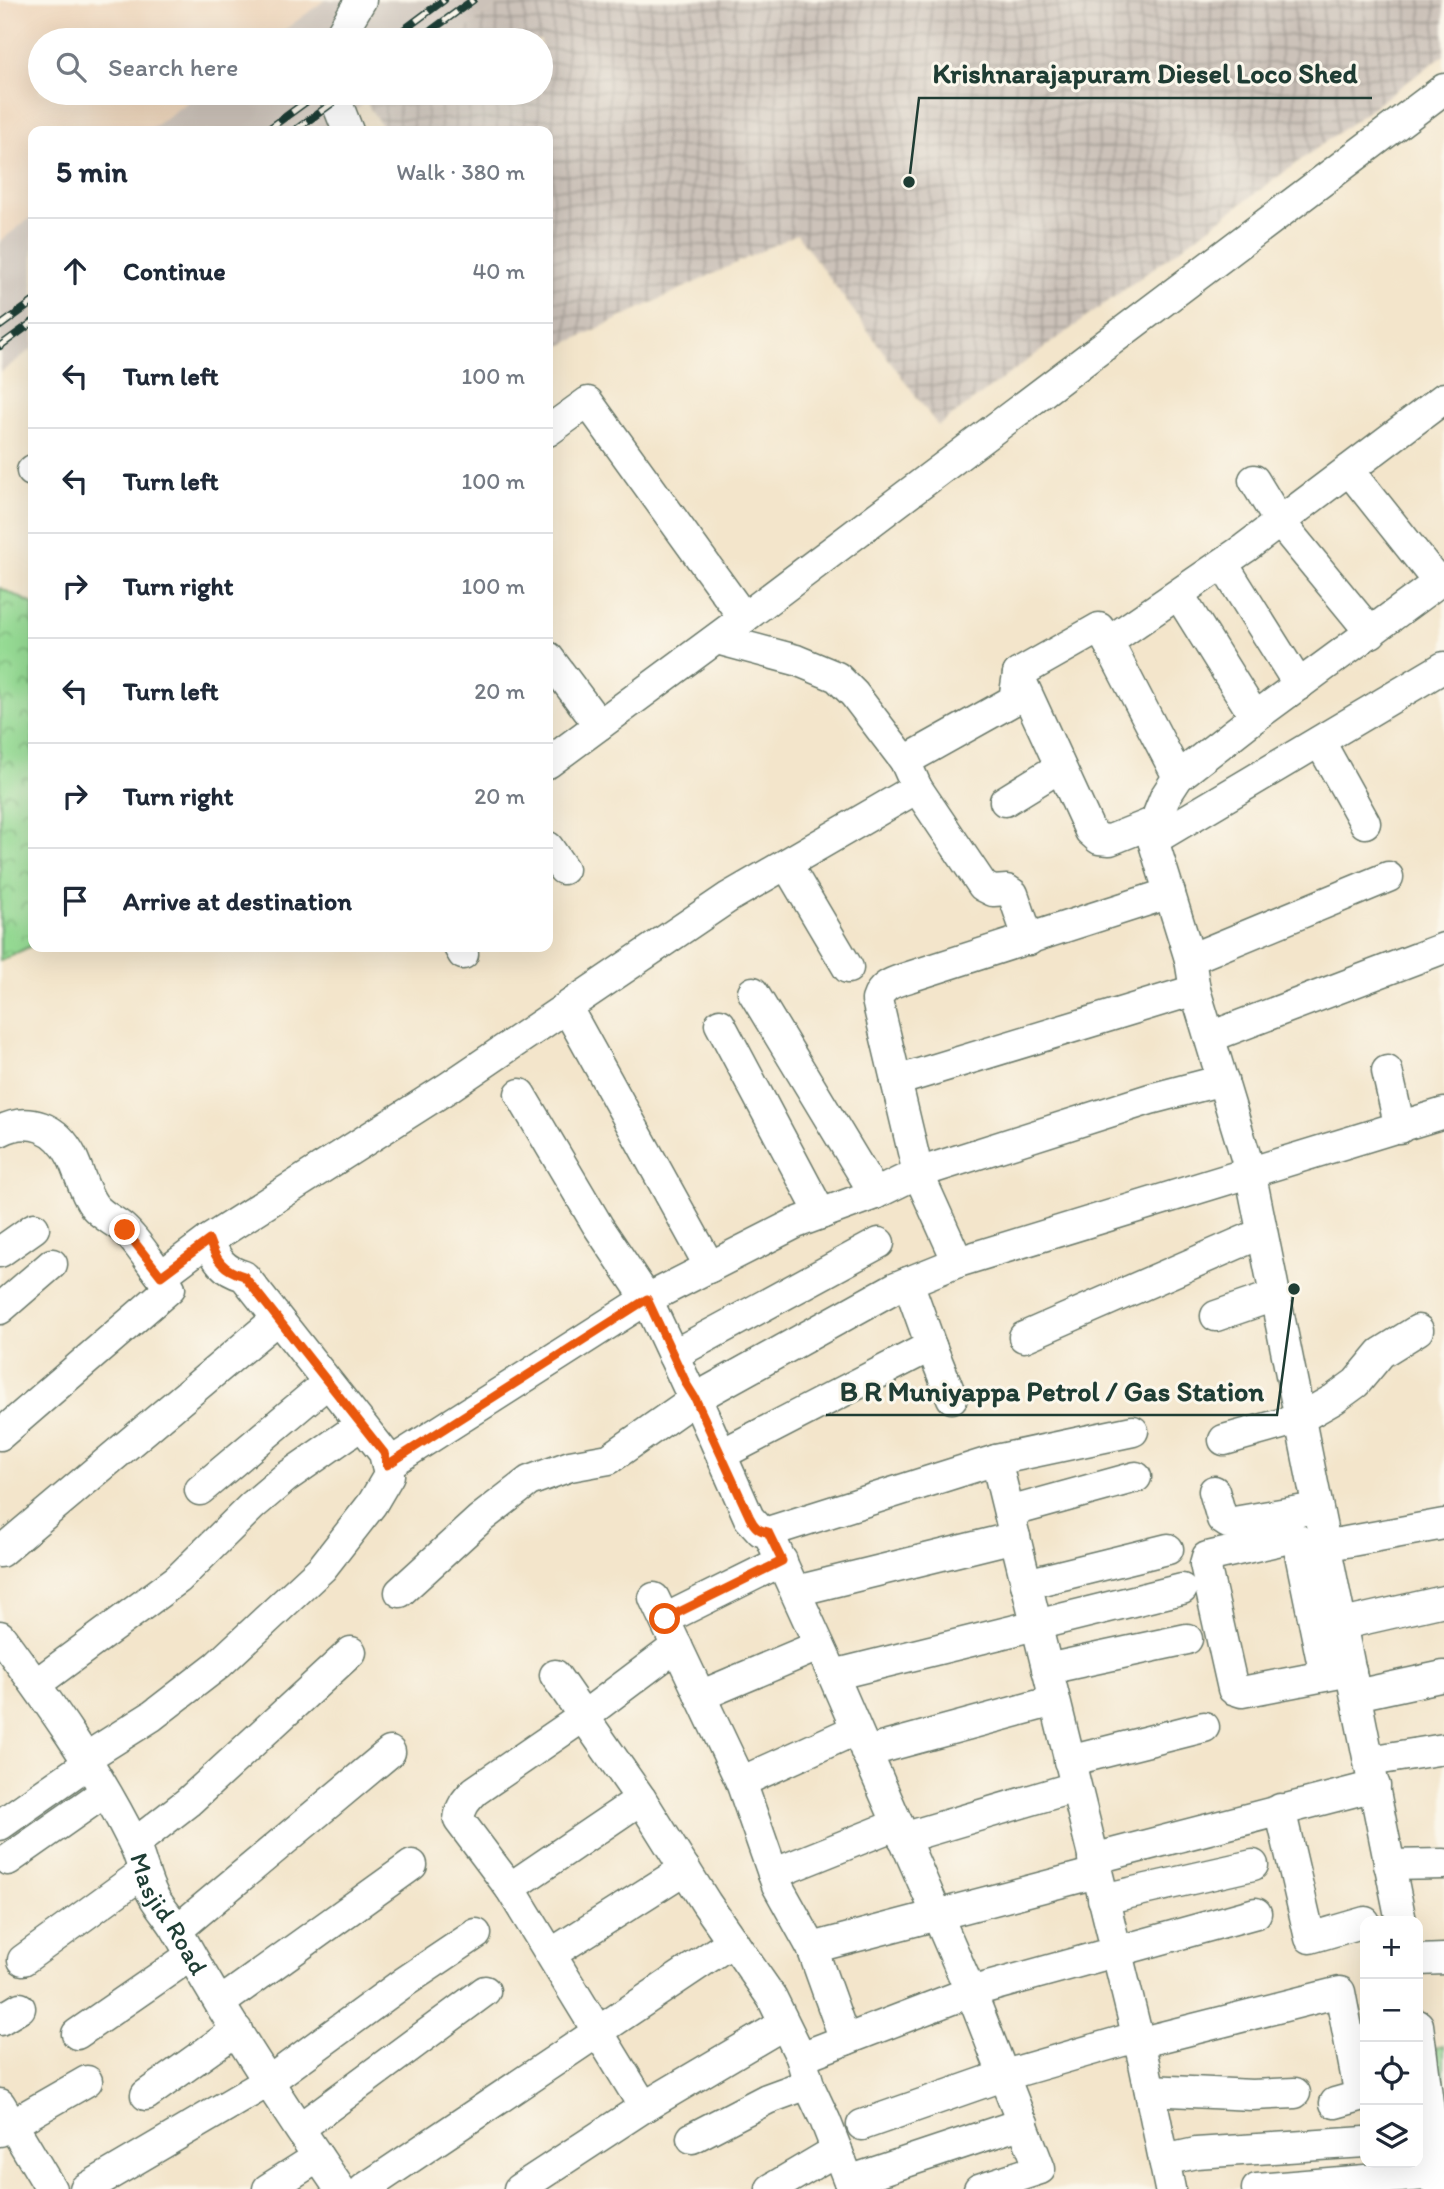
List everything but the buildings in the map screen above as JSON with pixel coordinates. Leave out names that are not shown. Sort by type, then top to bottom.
[{"type":"street","points":[[344,28],[361,0]]},
{"type":"street","points":[[553,759],[717,639],[1444,89]]},
{"type":"street","points":[[338,105],[346,126]]},
{"type":"street","points":[[1108,642],[1223,564],[1444,398]]},
{"type":"street","points":[[553,427],[588,402],[744,618]]},
{"type":"street","points":[[1329,1628],[1324,1546],[1250,1171],[1195,989],[1190,959],[1154,831],[1165,797],[1178,777],[1441,580],[1349,470]]},
{"type":"street","points":[[1254,480],[1279,521],[1371,633]]},
{"type":"street","points":[[1223,564],[1299,685]]},
{"type":"street","points":[[1179,595],[1255,717]]},
{"type":"street","points":[[1018,674],[1099,628],[1178,777]]},
{"type":"street","points":[[717,639],[796,660],[837,677],[905,761],[917,788],[983,886],[993,891],[1007,890],[1013,894],[1029,940]]},
{"type":"street","points":[[553,664],[599,725]]},
{"type":"street","points":[[1018,674],[1090,831],[1099,839],[1110,840],[1154,831],[1320,742],[1444,667]]},
{"type":"street","points":[[905,761],[1014,700],[1018,674]]},
{"type":"street","points":[[1320,742],[1365,823]]},
{"type":"street","points":[[1005,801],[1060,767]]},
{"type":"street","points":[[161,1276],[209,1240],[449,1087],[729,897],[917,788]]},
{"type":"street","points":[[787,865],[848,968]]},
{"type":"street","points":[[1190,959],[1388,877]]},
{"type":"street","points":[[958,1262],[918,1172],[877,1000],[880,992],[887,985],[909,977],[1170,893]]},
{"type":"street","points":[[1210,1037],[1444,948]]},
{"type":"street","points":[[895,1081],[1195,989]]},
{"type":"street","points":[[753,992],[875,1194]]},
{"type":"street","points":[[567,1007],[710,1268]]},
{"type":"street","points":[[720,1024],[821,1214]]},
{"type":"street","points":[[1387,1070],[1400,1128]]},
{"type":"street","points":[[387,1465],[647,1299],[796,1223],[875,1194],[918,1172],[1150,1098],[1223,1080]]},
{"type":"street","points":[[520,1094],[598,1226],[647,1299],[750,1518],[761,1531],[768,1532],[996,1460],[1133,1431]]},
{"type":"street","points":[[400,1592],[481,1519],[529,1481],[570,1466],[609,1459],[695,1398],[908,1282],[958,1262],[1444,1113]]},
{"type":"street","points":[[0,1130],[13,1124],[37,1124],[57,1136],[71,1155],[85,1193],[96,1209],[125,1230],[170,1288],[0,1434]]},
{"type":"street","points":[[0,1252],[34,1227]]},
{"type":"street","points":[[1024,1337],[1262,1233]]},
{"type":"street","points":[[0,1825],[218,1665],[322,1568],[372,1504],[389,1475],[384,1453],[244,1276],[230,1272],[215,1256],[209,1240]]},
{"type":"street","points":[[673,1355],[879,1243]]},
{"type":"street","points":[[0,1309],[52,1264]]},
{"type":"street","points":[[908,1282],[951,1398]]},
{"type":"street","points":[[1216,1315],[1274,1296]]},
{"type":"street","points":[[0,1552],[277,1319]]},
{"type":"street","points":[[1224,1440],[1299,1419],[1356,1383],[1381,1353],[1418,1331]]},
{"type":"street","points":[[722,1454],[931,1346]]},
{"type":"street","points":[[200,1490],[327,1383]]},
{"type":"street","points":[[36,1684],[178,1579],[252,1506],[285,1478],[361,1425]]},
{"type":"street","points":[[996,1460],[1150,2090],[1170,2189]]},
{"type":"street","points":[[796,1591],[1012,1524],[1136,1477]]},
{"type":"street","points":[[1214,1491],[1222,1519],[1228,1523],[1317,1508]]},
{"type":"street","points":[[1324,1546],[1444,1524]]},
{"type":"street","points":[[768,1532],[970,1992],[1040,2169],[979,2189]]},
{"type":"street","points":[[1400,1916],[1372,1773],[1344,1681],[1329,1628],[1297,1539],[1290,1538],[1207,1558],[1205,1564],[1233,1689],[1242,1692],[1344,1681],[1444,1676]]},
{"type":"street","points":[[1026,1584],[1168,1549]]},
{"type":"street","points":[[782,1561],[660,1608],[741,1782],[773,1874],[812,1948],[845,2040]]},
{"type":"street","points":[[833,1675],[1182,1589]]},
{"type":"street","points":[[1329,1628],[1444,1601]]},
{"type":"street","name":"Masjid Road","points":[[0,1636],[36,1684],[86,1761],[139,1858],[153,1895],[340,2189]]},
{"type":"street","points":[[1047,1669],[1187,1639]]},
{"type":"street","points":[[644,2107],[599,2029],[510,1888],[459,1820],[460,1810],[475,1791],[584,1716],[677,1646]]},
{"type":"street","points":[[700,1696],[818,1646]]},
{"type":"street","points":[[23,1960],[139,1858],[188,1802],[351,1652]]},
{"type":"street","points":[[555,1675],[641,1799],[772,1998],[851,2185],[1023,2123]]},
{"type":"street","points":[[741,1782],[860,1741],[1054,1701]]},
{"type":"street","points":[[773,1874],[1204,1727]]},
{"type":"street","points":[[812,1948],[1097,1877],[1372,1773],[1444,1749]]},
{"type":"street","points":[[77,2035],[184,1943],[390,1752]]},
{"type":"street","points":[[8,1860],[105,1792]]},
{"type":"street","points":[[510,1888],[641,1799]]},
{"type":"street","points":[[1280,1809],[1310,1938],[1360,1924]]},
{"type":"street","points":[[1389,1866],[1444,1864]]},
{"type":"street","points":[[220,2003],[412,1865]]},
{"type":"street","points":[[1097,1877],[1253,1866]]},
{"type":"street","points":[[551,1954],[685,1869]]},
{"type":"street","points":[[692,2138],[767,2099],[845,2040],[970,1992],[1256,1913]]},
{"type":"street","points":[[85,2189],[269,2081],[403,1983],[476,1934]]},
{"type":"street","points":[[363,2189],[733,1941]]},
{"type":"street","points":[[1423,1960],[1444,1959]]},
{"type":"street","points":[[300,2128],[485,1991]]},
{"type":"street","points":[[862,2125],[1005,2075],[1137,2040],[1340,1992],[1360,2096],[1335,2103]]},
{"type":"street","points":[[519,2189],[644,2107],[784,2024]]},
{"type":"street","points":[[146,2095],[237,2030]]},
{"type":"street","points":[[1257,2189],[1438,2182],[1425,2137],[1419,2042]]},
{"type":"street","points":[[51,2189],[4,2120],[87,2081]]},
{"type":"street","points":[[1150,2090],[1252,2095],[1295,2093]]},
{"type":"street","points":[[1164,2160],[1196,2154],[1360,2141]]},
{"type":"street","points":[[771,2189],[837,2150]]},
{"type":"street","points":[[268,2189],[318,2157]]},
{"type":"shaded area","points":[[0,0],[325,0],[287,28],[28,28],[28,105],[184,105],[155,126],[28,126],[28,220],[0,241]]},
{"type":"shaded area","points":[[325,0],[506,0],[467,28],[287,28]]},
{"type":"shaded area","points":[[506,0],[1444,0],[1444,55],[938,426],[797,234],[553,350],[553,126],[382,126],[368,105],[553,105],[553,28],[467,28]]},
{"type":"shaded area","points":[[184,105],[362,105],[333,126],[155,126]]},
{"type":"shaded area","points":[[28,220],[28,352],[0,373],[0,241]]},
{"type":"green space","points":[[0,588],[28,602],[28,947],[0,961]]},
{"type":"green space","points":[[1444,2046],[1444,2127],[1435,2048]]},
{"type":"railway","points":[[406,28],[444,0]]},
{"type":"railway","points":[[434,28],[473,0]]},
{"type":"railway","points":[[273,126],[302,105]]},
{"type":"railway","points":[[301,126],[330,105]]},
{"type":"railway","points":[[0,326],[28,306]]},
{"type":"railway","points":[[0,346],[28,326]]},
{"type":"place","name":"Krishnarajapuram Diesel Loco Shed","points":[[909,182]]},
{"type":"place","name":"B R Muniyappa Petrol / Gas Station","points":[[1294,1289]]},
{"type":"route","points":[[125,1230],[161,1276],[209,1240],[215,1256],[230,1272],[244,1276],[384,1453],[387,1465],[647,1299],[750,1518],[755,1527],[768,1532],[782,1561],[665,1619]]}]
